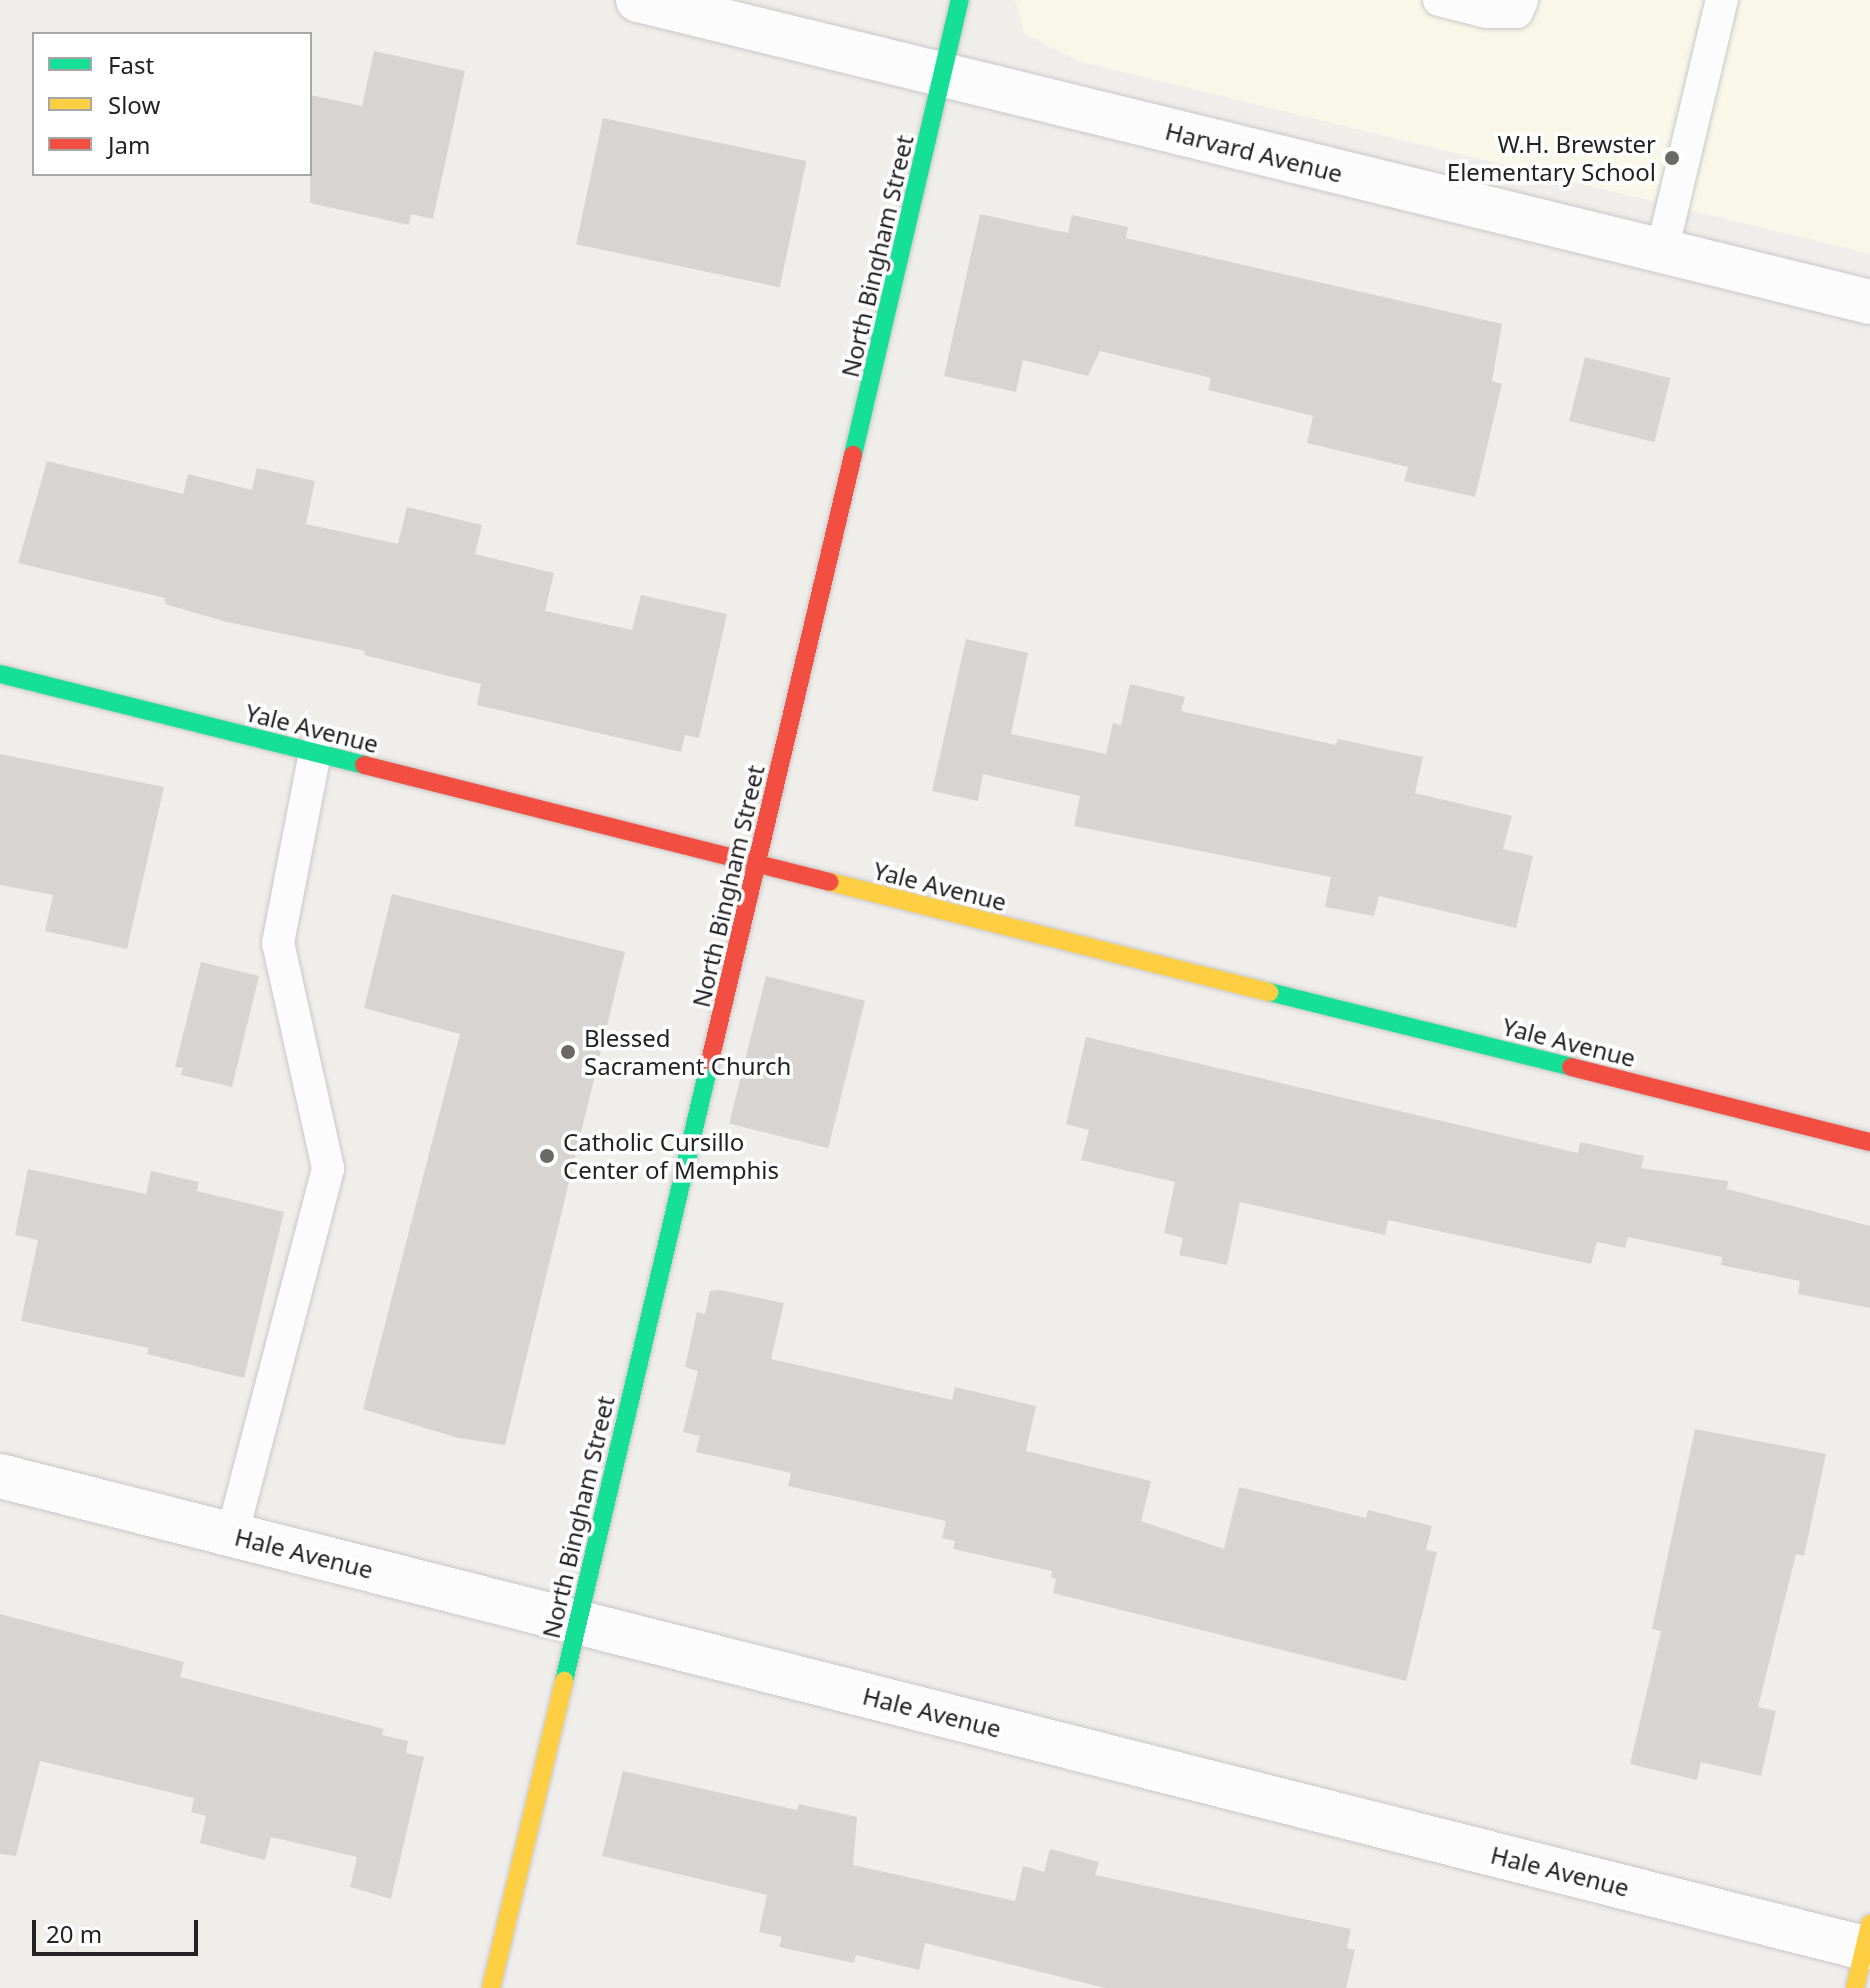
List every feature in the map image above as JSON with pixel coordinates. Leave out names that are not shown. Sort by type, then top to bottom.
[{"type":"street","name":"Harvard Avenue","points":[[638,0],[1870,302]]},
{"type":"street","name":"North Bingham Street","points":[[491,1988],[945,76],[960,0]]},
{"type":"street","name":"Yale Avenue","points":[[0,674],[1870,1142]]},
{"type":"street","name":"Hale Avenue","points":[[0,1476],[1863,1953]]},
{"type":"lane","points":[[1439,0],[1487,12],[1517,12],[1522,0]]},
{"type":"lane","points":[[1662,251],[1722,0]]},
{"type":"lane","points":[[232,1535],[328,1168],[278,943],[315,753]]},
{"type":"shaded area","name":"W.H. Brewster Elementary School","points":[[1015,0],[1870,0],[1870,254],[1078,61],[1025,34]]},
{"type":"building","points":[[374,51],[465,71],[433,219],[411,214],[409,225],[310,203],[312,95],[362,106]]},
{"type":"building","points":[[603,118],[806,161],[780,287],[576,244]]},
{"type":"building","points":[[980,214],[1068,233],[1072,215],[1128,227],[1126,238],[1502,324],[1492,381],[1502,384],[1475,497],[1404,481],[1408,467],[1307,443],[1313,416],[1208,390],[1211,378],[1100,351],[1088,376],[1023,360],[1016,392],[944,376]]},
{"type":"building","points":[[1585,357],[1670,378],[1654,442],[1569,421]]},
{"type":"building","points":[[47,461],[183,494],[188,474],[252,490],[257,468],[315,481],[306,524],[398,544],[407,507],[482,525],[475,554],[554,573],[545,611],[632,630],[641,595],[727,614],[699,738],[685,735],[681,752],[477,705],[481,684],[364,655],[365,651],[227,622],[165,604],[165,598],[18,563]]},
{"type":"building","points":[[966,639],[1028,653],[1011,734],[1106,754],[1113,723],[1121,725],[1130,684],[1185,697],[1181,711],[1336,745],[1338,739],[1423,757],[1415,793],[1512,816],[1503,849],[1533,856],[1516,928],[1379,896],[1374,916],[1325,907],[1331,877],[1074,826],[1080,796],[983,774],[978,801],[932,791]]},
{"type":"building","points":[[0,754],[164,787],[127,949],[45,931],[53,895],[0,885]]},
{"type":"building","points":[[392,894],[625,952],[505,1445],[458,1438],[363,1409],[460,1034],[364,1008]]},
{"type":"building","points":[[201,962],[259,976],[232,1087],[181,1075],[183,1068],[175,1067]]},
{"type":"building","points":[[766,976],[865,1001],[828,1148],[729,1123]]},
{"type":"building","points":[[1086,1037],[1578,1153],[1580,1142],[1644,1156],[1641,1168],[1728,1181],[1727,1189],[1870,1226],[1870,1308],[1798,1294],[1800,1281],[1721,1265],[1722,1257],[1628,1237],[1625,1248],[1597,1242],[1591,1264],[1388,1220],[1385,1235],[1240,1202],[1227,1265],[1179,1255],[1183,1238],[1164,1233],[1175,1182],[1081,1160],[1089,1130],[1066,1124]]},
{"type":"building","points":[[28,1169],[146,1194],[151,1171],[199,1182],[197,1191],[284,1212],[244,1378],[147,1354],[149,1348],[21,1321],[38,1240],[15,1235]]},
{"type":"building","points":[[720,1290],[784,1303],[771,1359],[952,1400],[955,1387],[1036,1406],[1026,1451],[1151,1481],[1141,1521],[1224,1549],[1239,1487],[1366,1518],[1368,1510],[1432,1526],[1426,1550],[1437,1552],[1406,1681],[1053,1593],[1056,1579],[1051,1577],[1052,1571],[953,1549],[955,1541],[942,1538],[946,1521],[788,1486],[791,1473],[696,1452],[700,1436],[683,1432],[698,1371],[685,1367],[697,1312],[705,1314],[710,1291]]},
{"type":"building","points":[[1695,1429],[1826,1454],[1804,1556],[1796,1554],[1758,1707],[1776,1711],[1761,1776],[1701,1762],[1697,1780],[1630,1764],[1661,1631],[1652,1629]]},
{"type":"building","points":[[0,1614],[184,1662],[180,1677],[384,1729],[382,1735],[408,1741],[406,1753],[424,1757],[391,1899],[350,1887],[357,1857],[271,1837],[265,1860],[200,1843],[206,1816],[191,1812],[194,1798],[40,1761],[16,1856],[0,1854]]},
{"type":"building","points":[[623,1771],[797,1810],[799,1804],[857,1817],[853,1865],[1015,1901],[1023,1866],[1044,1872],[1050,1849],[1099,1862],[1095,1875],[1351,1929],[1347,1948],[1355,1950],[1346,1988],[1105,1988],[925,1943],[919,1970],[856,1955],[854,1963],[779,1947],[782,1937],[759,1932],[767,1895],[602,1856]]},
{"type":"traffic: fast","points":[[853,455],[960,0]]},
{"type":"traffic: fast","points":[[0,674],[364,765]]},
{"type":"traffic: fast","points":[[1269,992],[1571,1067]]},
{"type":"traffic: fast","points":[[564,1681],[710,1061]]},
{"type":"traffic: slow","points":[[830,882],[1269,992]]},
{"type":"traffic: slow","points":[[491,1988],[564,1681]]},
{"type":"traffic: slow","points":[[1855,1988],[1870,1924]]},
{"type":"traffic: jam","points":[[710,1061],[853,455]]},
{"type":"traffic: jam","points":[[364,765],[830,882]]},
{"type":"traffic: jam","points":[[1571,1067],[1870,1142]]},
{"type":"place","name":"W.H. Brewster Elementary School","points":[[1672,158]]},
{"type":"place","name":"Blessed Sacrament Church","points":[[568,1052]]},
{"type":"place","name":"Catholic Cursillo Center of Memphis","points":[[547,1156]]}]
